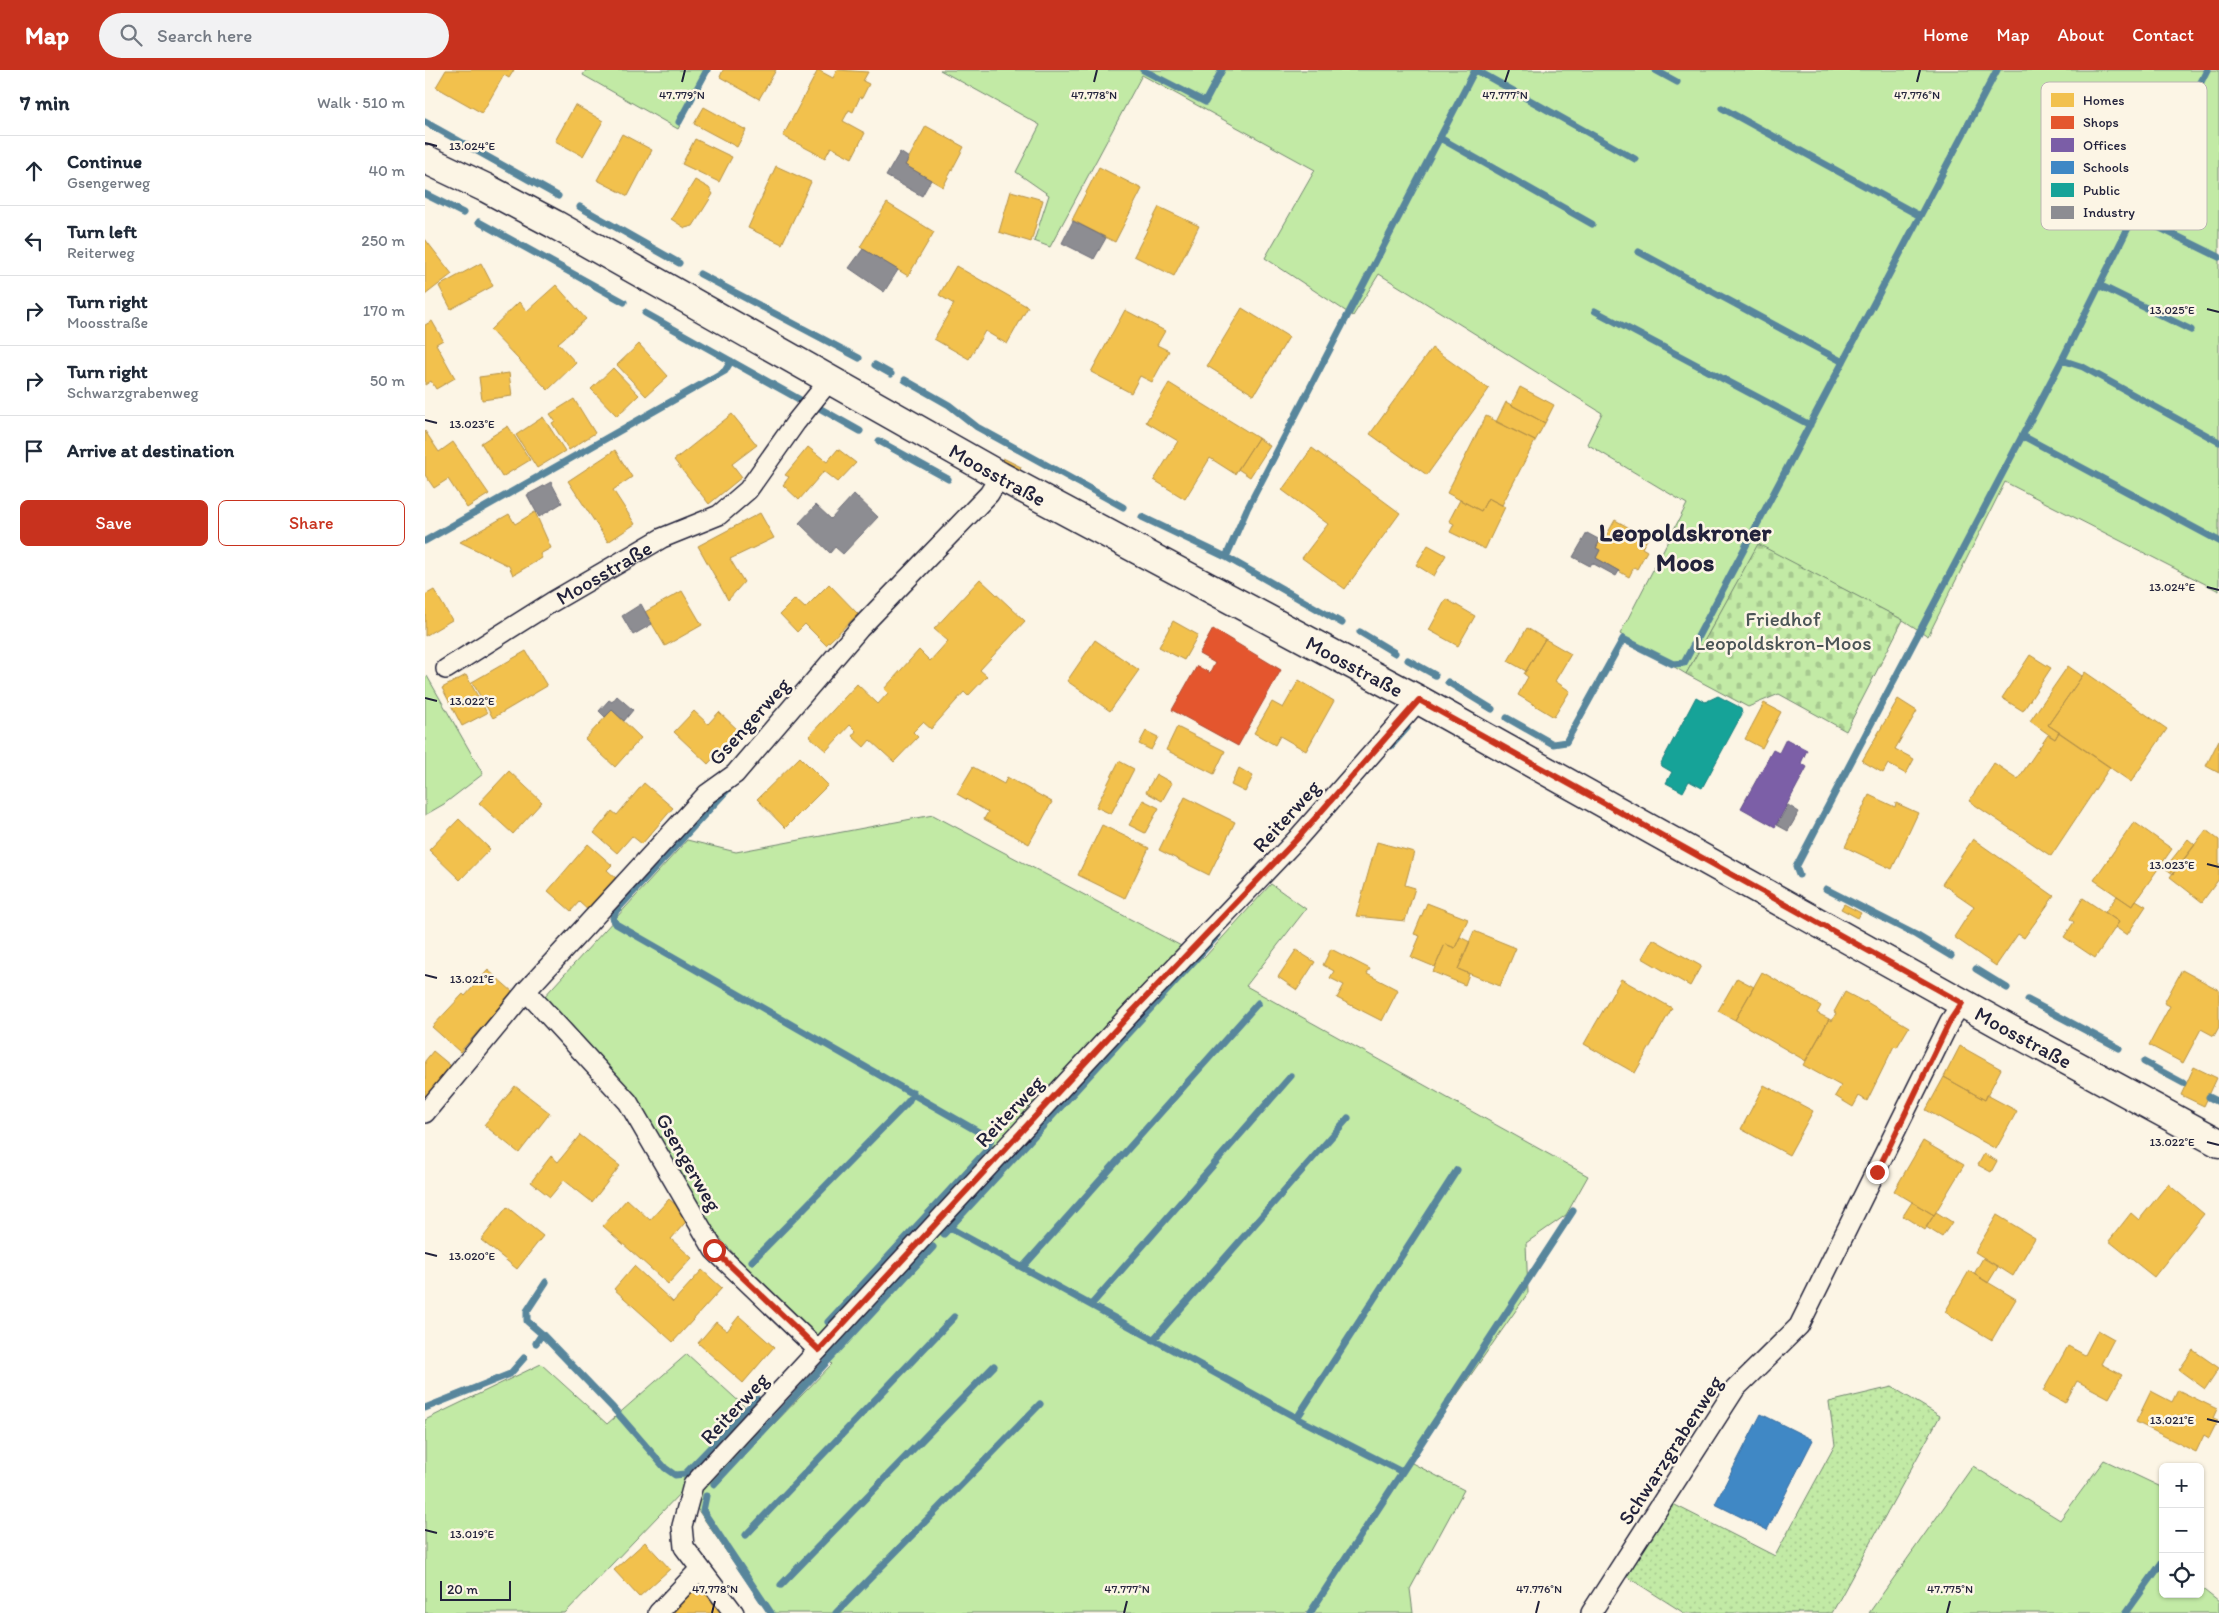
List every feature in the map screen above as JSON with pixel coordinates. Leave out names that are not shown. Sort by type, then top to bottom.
[{"type":"street","name":"Moosstraße","points":[[425,159],[554,224],[1000,476],[1419,700],[1962,1003],[2219,1143]]},
{"type":"street","name":"Moosstraße","points":[[446,669],[552,602],[662,538],[719,515],[748,490],[796,422],[829,381]]},
{"type":"street","name":"Gsengerweg","points":[[425,1112],[526,991],[707,794],[735,774],[859,630],[989,494],[1000,476]]},
{"type":"street","name":"Reiterweg","points":[[734,1613],[699,1570],[684,1547],[682,1526],[693,1485],[1131,1013],[1297,839],[1419,700]]},
{"type":"street","name":"Gsengerweg","points":[[526,991],[628,1102],[714,1250],[819,1350]]},
{"type":"street","name":"Schwarzgrabenweg","points":[[1591,1613],[1735,1389],[1799,1326],[1950,1021],[1962,1003]]},
{"type":"street","points":[[658,1613],[699,1570]]},
{"type":"green space","points":[[586,70],[710,70],[678,129],[583,75]]},
{"type":"green space","points":[[940,70],[2219,70],[2219,591],[2005,482],[1928,636],[1903,620],[1758,545],[1686,674],[1620,634],[1687,504],[1587,444],[1602,413],[1379,274],[1353,316],[1265,258],[1315,170],[1142,75],[1050,247],[1034,241],[1049,195],[1016,172],[1040,125]]},
{"type":"green space","name":"Friedhof Leopoldskron-Moos","points":[[1758,544],[1903,620],[1846,731],[1779,694],[1748,707],[1686,674]]},
{"type":"green space","points":[[427,676],[483,774],[444,804],[425,815],[425,678]]},
{"type":"green space","points":[[933,815],[1204,958],[1271,884],[1306,909],[1246,986],[1588,1176],[1566,1215],[1526,1243],[1528,1293],[1410,1462],[1464,1490],[1410,1589],[1413,1613],[768,1613],[698,1510],[682,1491],[565,1613],[425,1613],[425,1420],[541,1364],[607,1424],[687,1354],[769,1429],[832,1364],[718,1236],[680,1180],[651,1122],[634,1105],[543,998],[687,840],[736,852]]},
{"type":"green space","points":[[1892,1387],[1940,1416],[1832,1613],[1684,1613],[1626,1576],[1671,1503],[1775,1556],[1835,1445],[1829,1402]]},
{"type":"green space","points":[[2104,1460],[2159,1486],[2159,1598],[2204,1598],[2204,1590],[2219,1602],[2219,1613],[1869,1613],[1973,1466],[2060,1520]]},
{"type":"building: Homes","points":[[446,70],[514,70],[509,78],[504,75],[482,113],[436,87]]},
{"type":"building: Homes","points":[[723,70],[776,70],[759,99],[720,77]]},
{"type":"building: Homes","points":[[818,70],[833,78],[837,70],[868,72],[863,81],[869,84],[862,98],[860,97],[853,112],[849,110],[843,121],[865,133],[852,158],[831,147],[825,158],[783,136]]},
{"type":"building: Homes","points":[[575,105],[603,121],[583,156],[555,141]]},
{"type":"building: Homes","points":[[704,107],[746,130],[737,147],[694,124]]},
{"type":"building: Homes","points":[[926,126],[964,147],[943,187],[905,165]]},
{"type":"building: Homes","points":[[622,134],[652,150],[628,196],[597,180]]},
{"type":"building: Homes","points":[[695,139],[732,157],[719,182],[682,164]]},
{"type":"building: Homes","points":[[776,166],[811,182],[782,244],[748,228]]},
{"type":"building: Homes","points":[[1099,167],[1142,189],[1115,242],[1072,220]]},
{"type":"building: Homes","points":[[695,180],[709,188],[713,194],[693,226],[685,228],[671,219]]},
{"type":"building: Homes","points":[[1011,191],[1043,200],[1031,242],[999,232]]},
{"type":"building: Homes","points":[[887,203],[934,232],[908,276],[860,247]]},
{"type":"building: Homes","points":[[1159,207],[1199,226],[1174,276],[1134,256]]},
{"type":"building: Homes","points":[[425,239],[452,274],[425,295]]},
{"type":"building: Homes","points":[[481,263],[493,286],[451,309],[439,286]]},
{"type":"building: Homes","points":[[956,266],[1028,307],[1007,344],[985,331],[969,359],[934,339],[954,304],[939,295]]},
{"type":"building: Homes","points":[[556,285],[586,319],[558,343],[576,363],[548,390],[490,330],[519,302],[527,311]]},
{"type":"building: Homes","points":[[1242,308],[1289,337],[1254,395],[1207,366]]},
{"type":"building: Homes","points":[[1125,310],[1165,331],[1157,345],[1169,351],[1152,382],[1140,376],[1131,393],[1091,372]]},
{"type":"building: Homes","points":[[432,321],[443,340],[436,344],[455,378],[436,389],[431,381],[425,385],[425,325]]},
{"type":"building: Homes","points":[[639,344],[668,376],[646,396],[617,365]]},
{"type":"building: Homes","points":[[1432,348],[1489,389],[1427,475],[1370,434]]},
{"type":"building: Homes","points":[[613,368],[639,395],[617,416],[591,389]]},
{"type":"building: Homes","points":[[509,373],[512,396],[482,400],[479,377]]},
{"type":"building: Homes","points":[[1169,383],[1258,438],[1235,474],[1210,458],[1185,499],[1154,480],[1178,441],[1146,422]]},
{"type":"building: Homes","points":[[1520,387],[1554,405],[1545,423],[1511,405]]},
{"type":"building: Homes","points":[[574,399],[595,433],[569,450],[552,423],[555,421],[550,414]]},
{"type":"building: Homes","points":[[1506,402],[1545,423],[1535,441],[1496,422]]},
{"type":"building: Homes","points":[[732,414],[757,445],[732,464],[742,477],[709,504],[674,460]]},
{"type":"building: Homes","points":[[1486,416],[1535,441],[1502,505],[1488,498],[1481,511],[1447,493]]},
{"type":"building: Homes","points":[[543,417],[565,451],[537,468],[516,435]]},
{"type":"building: Homes","points":[[508,426],[530,460],[502,477],[481,443]]},
{"type":"building: Homes","points":[[425,431],[439,452],[453,442],[489,494],[467,508],[448,479],[434,488],[425,475]]},
{"type":"building: Homes","points":[[1258,438],[1270,446],[1250,477],[1238,469]]},
{"type":"building: Homes","points":[[808,447],[827,462],[838,449],[856,463],[838,482],[824,471],[799,500],[783,485],[789,477],[785,475]]},
{"type":"building: Homes","points":[[1312,448],[1400,513],[1345,589],[1302,558],[1328,524],[1282,490]]},
{"type":"building: Homes","points":[[615,450],[632,477],[613,490],[635,524],[608,542],[568,481]]},
{"type":"building: Homes","points":[[1003,458],[1021,467],[1020,470],[1002,462]]},
{"type":"building: Homes","points":[[1488,498],[1505,507],[1485,549],[1450,532],[1454,524],[1449,521],[1460,500],[1481,511]]},
{"type":"building: Homes","points":[[535,512],[551,548],[540,554],[542,558],[513,575],[509,566],[460,542],[509,514],[515,524]]},
{"type":"building: Homes","points":[[760,513],[774,538],[730,559],[744,582],[728,600],[698,546]]},
{"type":"building: Homes","points":[[1615,520],[1648,538],[1642,548],[1647,551],[1637,569],[1634,567],[1629,577],[1596,558],[1600,550],[1596,548],[1604,534],[1606,536]]},
{"type":"building: Homes","points":[[1428,545],[1446,555],[1434,576],[1416,565]]},
{"type":"building: Homes","points":[[980,579],[1025,621],[980,670],[987,676],[968,696],[964,692],[931,729],[923,722],[913,732],[918,737],[894,762],[870,740],[864,747],[852,736],[856,731],[850,725],[826,751],[809,736],[857,684],[878,704],[888,693],[884,689],[919,650],[930,661],[948,641],[934,629]]},
{"type":"building: Homes","points":[[829,584],[858,614],[826,645],[805,624],[797,632],[780,614],[795,599],[805,608]]},
{"type":"building: Homes","points":[[434,590],[452,620],[425,636],[425,595]]},
{"type":"building: Homes","points":[[682,591],[702,625],[665,646],[645,612]]},
{"type":"building: Homes","points":[[1446,599],[1475,616],[1458,646],[1429,630]]},
{"type":"building: Homes","points":[[1173,621],[1198,635],[1184,660],[1159,647]]},
{"type":"building: Homes","points":[[1527,628],[1545,639],[1526,671],[1508,661]]},
{"type":"building: Homes","points":[[1545,639],[1571,654],[1555,681],[1570,691],[1554,717],[1518,695],[1528,677],[1524,674]]},
{"type":"building: Homes","points":[[1095,640],[1139,670],[1110,711],[1067,681]]},
{"type":"building: Homes","points":[[526,651],[547,686],[493,718],[472,682]]},
{"type":"building: Homes","points":[[2030,655],[2051,668],[2023,711],[2002,698]]},
{"type":"building: Homes","points":[[2068,666],[2082,676],[2048,725],[2059,732],[2055,739],[2030,721]]},
{"type":"building: Homes","points":[[2085,672],[2167,729],[2131,782],[2048,725]]},
{"type":"building: Homes","points":[[466,675],[487,713],[462,726],[442,688]]},
{"type":"building: Homes","points":[[1299,680],[1334,701],[1306,751],[1280,736],[1275,745],[1254,733],[1272,702],[1283,708]]},
{"type":"building: Homes","points":[[1898,699],[1917,711],[1895,749],[1914,759],[1906,774],[1888,764],[1883,773],[1862,761]]},
{"type":"building: Homes","points":[[1764,703],[1781,712],[1762,748],[1745,739]]},
{"type":"building: Homes","points":[[612,710],[641,738],[615,767],[585,739]]},
{"type":"building: Homes","points":[[694,711],[708,724],[719,712],[739,731],[708,764],[674,732]]},
{"type":"building: Homes","points":[[1177,727],[1225,751],[1214,774],[1166,750]]},
{"type":"building: Homes","points":[[1146,731],[1158,737],[1151,750],[1139,744]]},
{"type":"building: Homes","points":[[2059,732],[2110,767],[2051,856],[1969,801],[1994,763],[2018,779],[2048,735],[2055,739]]},
{"type":"building: Homes","points":[[2219,740],[2219,773],[2206,766]]},
{"type":"building: Homes","points":[[800,757],[828,785],[785,828],[757,799]]},
{"type":"building: Homes","points":[[1119,761],[1134,769],[1111,814],[1096,807]]},
{"type":"building: Homes","points":[[973,767],[1004,784],[1007,777],[1052,802],[1029,844],[984,819],[988,812],[957,794]]},
{"type":"building: Homes","points":[[1239,768],[1253,776],[1245,792],[1231,785]]},
{"type":"building: Homes","points":[[509,771],[542,802],[513,834],[479,803]]},
{"type":"building: Homes","points":[[1156,774],[1172,783],[1162,801],[1146,792]]},
{"type":"building: Homes","points":[[644,783],[673,808],[642,844],[632,836],[617,853],[594,833],[612,811],[617,815]]},
{"type":"building: Homes","points":[[1869,795],[1895,807],[1896,803],[1918,813],[1892,869],[1845,847]]},
{"type":"building: Homes","points":[[1185,797],[1235,822],[1209,875],[1159,850]]},
{"type":"building: Homes","points":[[1143,800],[1159,808],[1145,833],[1129,825]]},
{"type":"building: Homes","points":[[459,819],[490,849],[460,880],[429,850]]},
{"type":"building: Homes","points":[[2134,822],[2172,849],[2132,906],[2094,880]]},
{"type":"building: Homes","points":[[1102,825],[1149,848],[1125,898],[1078,875]]},
{"type":"building: Homes","points":[[2206,830],[2219,840],[2219,879],[2202,902],[2170,877]]},
{"type":"building: Homes","points":[[1973,839],[2054,896],[2024,938],[2018,934],[1996,966],[1954,937],[1974,906],[1942,884]]},
{"type":"building: Homes","points":[[2188,839],[2195,845],[2173,874],[2165,868]]},
{"type":"building: Homes","points":[[1377,842],[1414,852],[1405,885],[1415,888],[1405,921],[1356,916]]},
{"type":"building: Homes","points":[[588,844],[612,865],[607,870],[618,880],[590,912],[579,902],[571,911],[548,891]]},
{"type":"building: Homes","points":[[2117,896],[2132,906],[2136,900],[2146,906],[2127,935],[2115,927],[2119,922],[2105,912]]},
{"type":"building: Homes","points":[[2083,898],[2119,922],[2095,958],[2064,937],[2074,922],[2070,919]]},
{"type":"building: Homes","points":[[1427,903],[1468,919],[1455,948],[1445,944],[1435,967],[1411,957],[1420,936],[1414,934]]},
{"type":"building: Homes","points":[[1844,904],[1861,913],[1858,918],[1841,909]]},
{"type":"building: Homes","points":[[1474,931],[1516,948],[1500,986],[1458,969]]},
{"type":"building: Homes","points":[[1460,937],[1470,942],[1458,969],[1469,974],[1465,985],[1433,972],[1445,944],[1455,948]]},
{"type":"building: Homes","points":[[1653,939],[1701,966],[1690,986],[1642,958]]},
{"type":"building: Homes","points":[[1331,949],[1370,969],[1367,974],[1398,990],[1382,1021],[1337,998],[1344,985],[1330,978],[1334,971],[1323,965]]},
{"type":"building: Homes","points":[[1296,950],[1315,962],[1297,990],[1278,977]]},
{"type":"building: Homes","points":[[488,970],[513,992],[460,1052],[432,1027],[463,994],[465,996]]},
{"type":"building: Homes","points":[[2182,970],[2219,990],[2219,1027],[2214,1036],[2201,1029],[2183,1063],[2149,1045],[2170,1006],[2164,1003]]},
{"type":"building: Homes","points":[[1762,972],[1821,1006],[1817,1013],[1829,1019],[1806,1061],[1735,1020]]},
{"type":"building: Homes","points":[[1737,978],[1754,987],[1735,1020],[1718,1011]]},
{"type":"building: Homes","points":[[1621,979],[1672,1008],[1635,1073],[1584,1044]]},
{"type":"building: Homes","points":[[1845,992],[1865,1001],[1909,1027],[1897,1047],[1894,1046],[1867,1101],[1859,1096],[1853,1107],[1835,1096],[1841,1086],[1803,1065],[1829,1019],[1832,1021],[1836,1013],[1834,1012]]},
{"type":"building: Homes","points":[[1960,1046],[2001,1069],[1985,1100],[1944,1077]]},
{"type":"building: Homes","points":[[433,1051],[456,1070],[425,1101],[425,1061]]},
{"type":"building: Homes","points":[[2194,1067],[2217,1078],[2204,1106],[2181,1095]]},
{"type":"building: Homes","points":[[1944,1077],[1985,1100],[1987,1095],[2017,1111],[1996,1149],[1926,1110]]},
{"type":"building: Homes","points":[[1764,1085],[1813,1111],[1789,1155],[1741,1129]]},
{"type":"building: Homes","points":[[515,1086],[550,1113],[519,1153],[484,1125]]},
{"type":"building: Homes","points":[[580,1135],[620,1166],[592,1202],[564,1180],[550,1197],[531,1182],[551,1156],[558,1162]]},
{"type":"building: Homes","points":[[1923,1141],[1964,1165],[1934,1215],[1894,1191]]},
{"type":"building: Homes","points":[[1984,1154],[1997,1161],[1991,1172],[1978,1165]]},
{"type":"building: Homes","points":[[2168,1184],[2204,1214],[2154,1277],[2109,1241],[2131,1213],[2139,1220]]},
{"type":"building: Homes","points":[[627,1199],[650,1220],[669,1199],[690,1217],[671,1239],[692,1258],[668,1284],[603,1226]]},
{"type":"building: Homes","points":[[1912,1202],[1934,1215],[1925,1230],[1903,1216]]},
{"type":"building: Homes","points":[[507,1207],[543,1236],[517,1269],[481,1240]]},
{"type":"building: Homes","points":[[1936,1212],[1952,1222],[1942,1237],[1926,1227]]},
{"type":"building: Homes","points":[[1997,1215],[2035,1238],[2013,1276],[1975,1252]]},
{"type":"building: Homes","points":[[1983,1258],[1998,1267],[1988,1283],[1974,1274]]},
{"type":"building: Homes","points":[[634,1266],[673,1302],[702,1270],[722,1288],[673,1342],[614,1289]]},
{"type":"building: Homes","points":[[1969,1271],[2016,1299],[1992,1340],[1945,1312]]},
{"type":"building: Homes","points":[[739,1316],[774,1347],[743,1383],[698,1343],[716,1322],[727,1331]]},
{"type":"building: Homes","points":[[2098,1330],[2114,1339],[2101,1364],[2122,1375],[2109,1398],[2077,1381],[2065,1403],[2043,1391],[2068,1346],[2085,1355]]},
{"type":"building: Homes","points":[[2193,1350],[2219,1368],[2205,1389],[2179,1370]]},
{"type":"building: Homes","points":[[2178,1390],[2217,1409],[2213,1418],[2218,1420],[2209,1438],[2204,1435],[2196,1452],[2136,1422],[2151,1391],[2172,1402]]},
{"type":"building: Homes","points":[[645,1542],[670,1569],[639,1597],[614,1570]]},
{"type":"building: Homes","points":[[701,1585],[722,1613],[664,1613]]},
{"type":"building: Shops","points":[[1213,629],[1281,670],[1238,746],[1172,710],[1197,666],[1210,673],[1215,663],[1199,654]]},
{"type":"building: Offices","points":[[1786,739],[1807,750],[1801,763],[1807,767],[1775,827],[1741,808],[1773,750],[1779,753]]},
{"type":"building: Schools","points":[[1761,1414],[1813,1440],[1767,1530],[1715,1504]]},
{"type":"building: Public","points":[[1718,696],[1741,708],[1742,714],[1702,788],[1689,781],[1683,792],[1666,783],[1672,772],[1660,765],[1696,697],[1705,702]]},
{"type":"building: Industry","points":[[900,152],[909,158],[905,165],[931,180],[922,196],[886,176]]},
{"type":"building: Industry","points":[[1073,221],[1106,238],[1094,259],[1062,243]]},
{"type":"building: Industry","points":[[863,249],[898,270],[884,292],[849,268]]},
{"type":"building: Industry","points":[[551,482],[562,503],[539,517],[527,495]]},
{"type":"building: Industry","points":[[854,494],[878,517],[843,554],[835,547],[830,553],[799,523],[816,505],[831,519]]},
{"type":"building: Industry","points":[[1587,533],[1600,540],[1596,548],[1600,550],[1596,558],[1619,571],[1616,576],[1592,563],[1590,566],[1573,557]]},
{"type":"building: Industry","points":[[641,604],[652,624],[633,635],[622,616]]},
{"type":"building: Industry","points":[[617,696],[633,710],[624,721],[612,710],[605,717],[599,711],[609,700],[612,702]]},
{"type":"building: Industry","points":[[1788,805],[1799,812],[1788,831],[1777,825]]},
{"type":"waterway","points":[[679,122],[707,70]]},
{"type":"waterway","points":[[1143,70],[1205,102],[1222,70]]},
{"type":"waterway","points":[[1226,557],[1247,509],[1475,70]]},
{"type":"waterway","points":[[1476,70],[1635,159]]},
{"type":"waterway","points":[[1655,70],[1677,82]]},
{"type":"waterway","points":[[1507,718],[1553,744],[1566,742],[1623,639],[1673,664],[1684,663],[1997,70]]},
{"type":"waterway","points":[[2201,82],[2207,70]]},
{"type":"waterway","points":[[1722,108],[1920,216]]},
{"type":"waterway","points":[[425,122],[558,196]]},
{"type":"waterway","points":[[1440,138],[1592,224]]},
{"type":"waterway","points":[[425,194],[463,213]]},
{"type":"waterway","points":[[580,207],[679,263]]},
{"type":"waterway","points":[[479,222],[624,302]]},
{"type":"waterway","points":[[1799,875],[1796,867],[2062,360],[2127,230]]},
{"type":"waterway","points":[[2164,230],[2219,257]]},
{"type":"waterway","points":[[1639,252],[1843,362]]},
{"type":"waterway","points":[[700,274],[859,358]]},
{"type":"waterway","points":[[2099,285],[2191,330]]},
{"type":"waterway","points":[[1595,311],[1810,425]]},
{"type":"waterway","points":[[645,313],[804,402]]},
{"type":"waterway","points":[[2062,360],[2083,367],[2219,442]]},
{"type":"waterway","points":[[425,541],[725,371],[731,361]]},
{"type":"waterway","points":[[875,365],[891,374]]},
{"type":"waterway","points":[[905,380],[949,405],[977,427],[1123,507]]},
{"type":"waterway","points":[[821,409],[860,431]]},
{"type":"waterway","points":[[2023,436],[2219,541]]},
{"type":"waterway","points":[[879,441],[948,479]]},
{"type":"waterway","points":[[1142,517],[1226,557],[1342,623]]},
{"type":"waterway","points":[[1360,632],[1395,653]]},
{"type":"waterway","points":[[1408,660],[1435,675]]},
{"type":"waterway","points":[[1448,682],[1492,709]]},
{"type":"waterway","points":[[1391,746],[1407,728]]},
{"type":"waterway","points":[[730,787],[616,911],[613,918],[616,924],[991,1139],[987,1150],[828,1322]]},
{"type":"waterway","points":[[1826,889],[1916,935],[1951,956]]},
{"type":"waterway","points":[[944,1234],[1218,935]]},
{"type":"waterway","points":[[1976,969],[2007,988]]},
{"type":"waterway","points":[[2028,1000],[2119,1048]]},
{"type":"waterway","points":[[1023,1267],[1258,1003]]},
{"type":"waterway","points":[[2144,1062],[2183,1083]]},
{"type":"waterway","points":[[1091,1305],[1291,1076]]},
{"type":"waterway","points":[[752,1261],[908,1102],[913,1092]]},
{"type":"waterway","points":[[2209,1097],[2219,1102]]},
{"type":"waterway","points":[[1153,1340],[1348,1118]]},
{"type":"waterway","points":[[1297,1418],[1457,1170]]},
{"type":"waterway","points":[[1310,1613],[1573,1211]]},
{"type":"waterway","points":[[950,1228],[1297,1418],[1402,1472]]},
{"type":"waterway","points":[[714,1484],[933,1247]]},
{"type":"waterway","points":[[542,1334],[527,1321],[527,1311],[546,1282]]},
{"type":"waterway","points":[[746,1535],[954,1317]]},
{"type":"waterway","points":[[536,1343],[542,1334],[613,1408],[665,1468],[675,1475],[685,1474],[757,1399]]},
{"type":"waterway","points":[[425,1408],[510,1374],[524,1358]]},
{"type":"waterway","points":[[781,1585],[994,1366]]},
{"type":"waterway","points":[[836,1613],[1040,1404]]},
{"type":"waterway","points":[[706,1496],[703,1511],[771,1613]]},
{"type":"waterway","points":[[2126,1613],[2159,1567]]},
{"type":"district","name":"Leopoldskroner Moos","points":[[1685,547]]},
{"type":"route","points":[[714,1250],[819,1350],[1131,1013],[1297,839],[1419,700],[1962,1003],[1950,1021],[1877,1172]]}]
